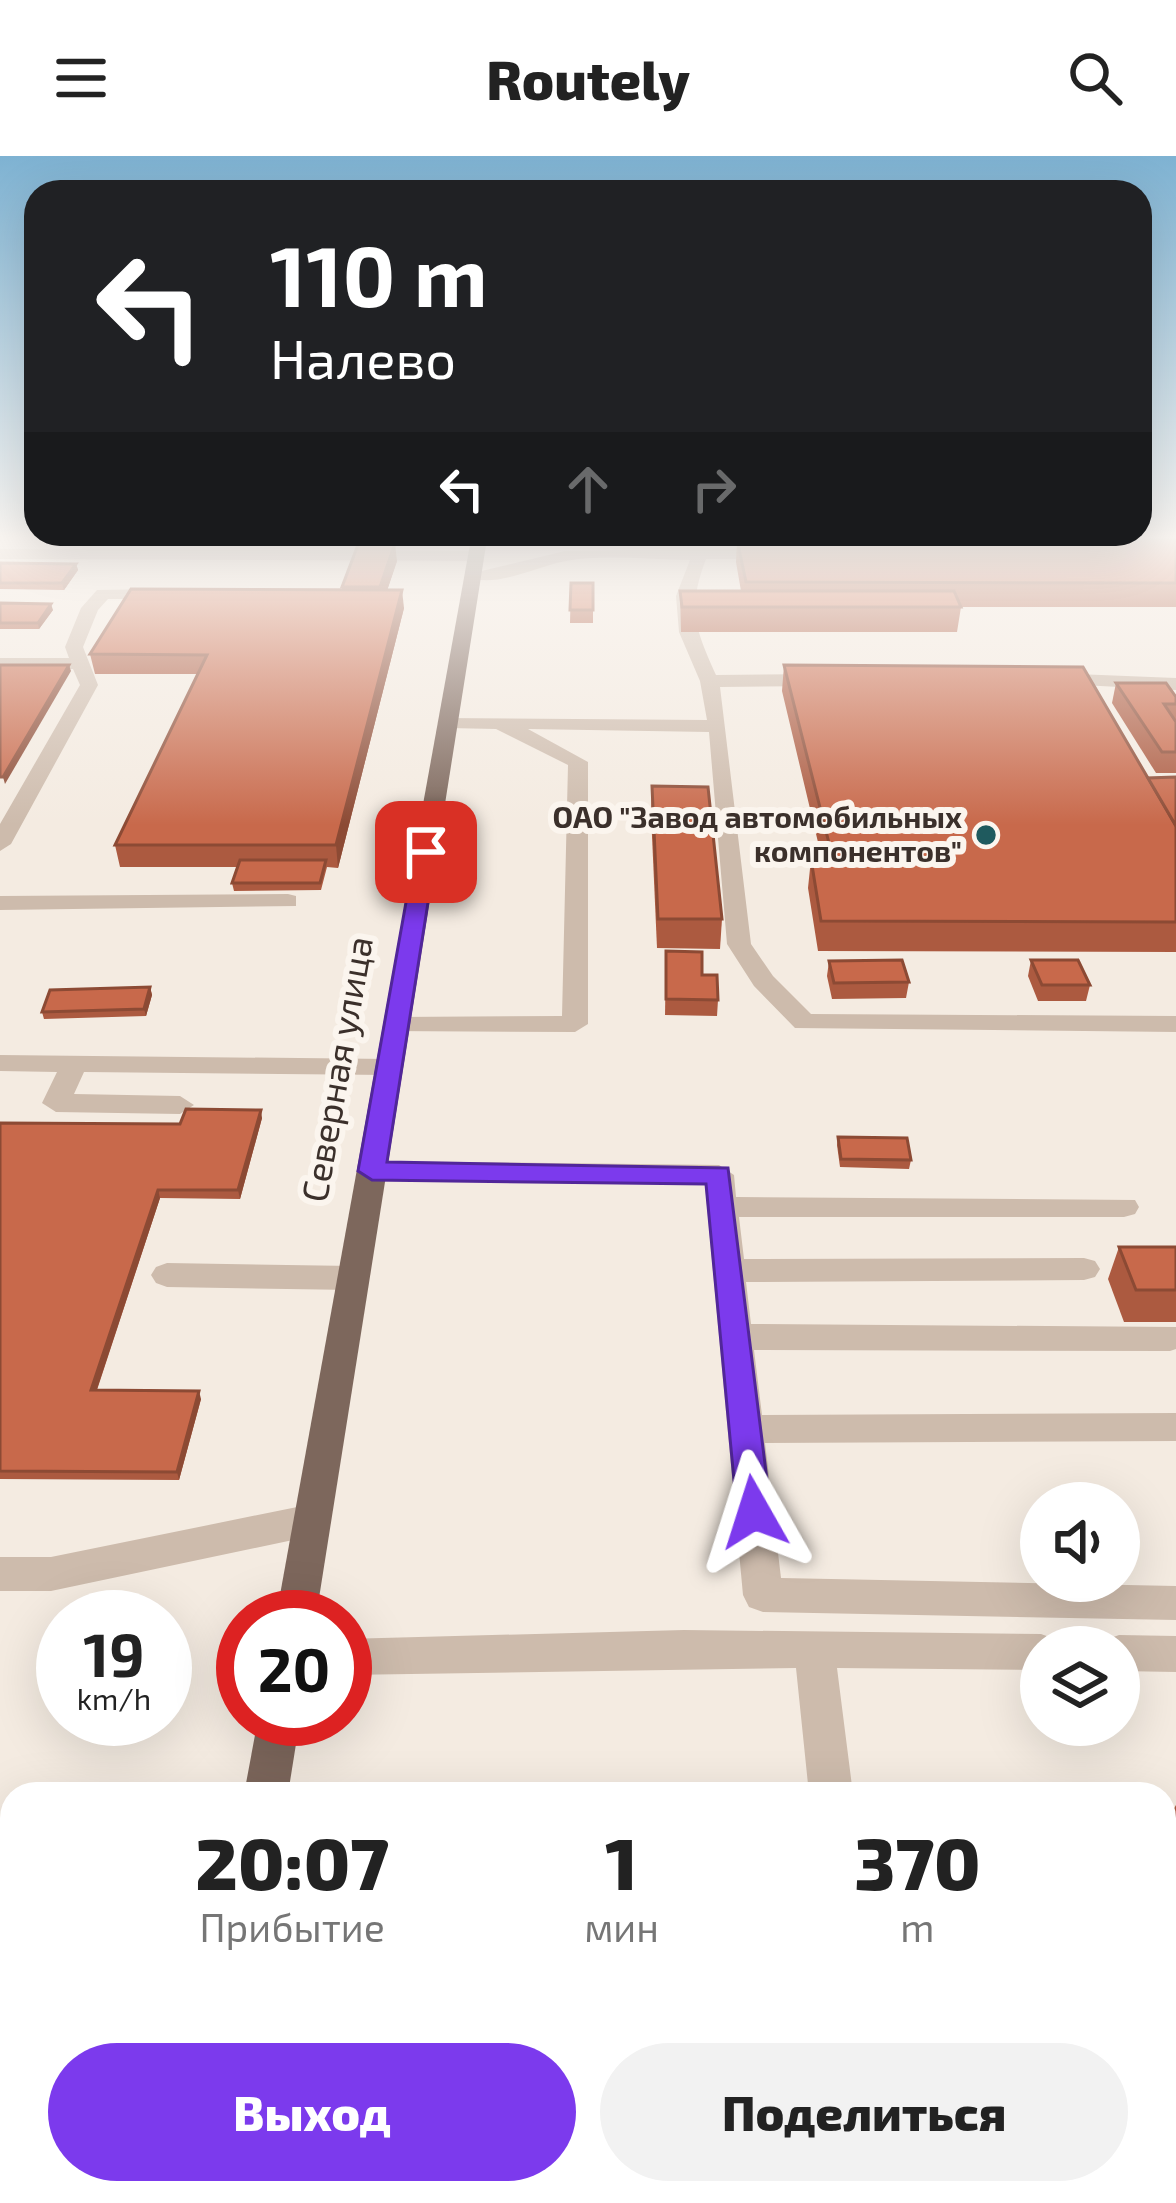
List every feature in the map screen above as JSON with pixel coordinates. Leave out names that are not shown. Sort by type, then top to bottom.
[{"type":"main road","name":"Северная улица","points":[[300,1590],[463,635]]},
{"type":"main road","points":[[268,1782],[274,1746]]},
{"type":"street","points":[[0,844],[89,685],[74,647],[79,635]]},
{"type":"street","points":[[689,635],[709,681],[718,726],[739,944],[763,981],[804,1022],[1176,1024]]},
{"type":"street","points":[[0,664],[80,663]]},
{"type":"street","points":[[1038,679],[1176,683]]},
{"type":"street","points":[[709,681],[850,680]]},
{"type":"street","points":[[448,722],[718,726]]},
{"type":"street","points":[[396,1025],[575,1024],[578,761],[502,724]]},
{"type":"street","points":[[0,801],[24,801]]},
{"type":"street","points":[[0,903],[288,901]]},
{"type":"street","points":[[0,1063],[389,1067]]},
{"type":"street","points":[[75,1064],[56,1103],[180,1105]]},
{"type":"street","points":[[372,1171],[718,1175],[763,1595],[1176,1603]]},
{"type":"street","points":[[722,1207],[1124,1207]]},
{"type":"street","points":[[729,1271],[1084,1269]]},
{"type":"street","points":[[166,1275],[353,1278]]},
{"type":"street","points":[[736,1337],[1170,1338]]},
{"type":"street","points":[[746,1429],[1176,1427]]},
{"type":"street","points":[[0,1574],[51,1574],[312,1520]]},
{"type":"street","points":[[814,1650],[830,1782]]},
{"type":"street","points":[[372,1657],[1020,1652]]},
{"type":"street","points":[[1140,1653],[1176,1654]]},
{"type":"building","points":[[102,635],[390,635],[336,845],[115,845],[207,655],[90,654]]},
{"type":"building","points":[[0,665],[69,665],[3,777],[0,777]]},
{"type":"building","name":"ОАО \"Завод автомобильных компонентов\"","points":[[784,665],[1083,667],[1176,826],[1176,922],[821,921],[811,859],[833,859]]},
{"type":"building","points":[[1116,683],[1166,683],[1176,697],[1176,704],[1164,704],[1176,722],[1176,752],[1162,752]]},
{"type":"building","points":[[1176,777],[1176,826],[1148,778]]},
{"type":"building","points":[[652,786],[708,787],[722,919],[658,919]]},
{"type":"building","points":[[240,860],[326,860],[320,883],[232,883]]},
{"type":"building","points":[[666,951],[702,952],[702,975],[717,975],[718,1000],[666,999]]},
{"type":"building","points":[[902,960],[909,982],[834,983],[829,961]]},
{"type":"building","points":[[1031,960],[1078,960],[1090,985],[1042,985]]},
{"type":"building","points":[[150,987],[144,1009],[42,1012],[50,990]]},
{"type":"building","points":[[186,1109],[261,1110],[238,1190],[158,1190],[91,1390],[199,1391],[177,1472],[0,1471],[0,1123],[180,1124]]},
{"type":"building","points":[[838,1137],[907,1138],[911,1160],[841,1159]]},
{"type":"building","points":[[1119,1247],[1176,1247],[1176,1290],[1136,1290]]},
{"type":"place","name":"ОАО \"Завод автомобильных компонентов\"","points":[[986,835]]},
{"type":"route","points":[[426,852],[372,1171],[718,1175],[754,1512]]}]
